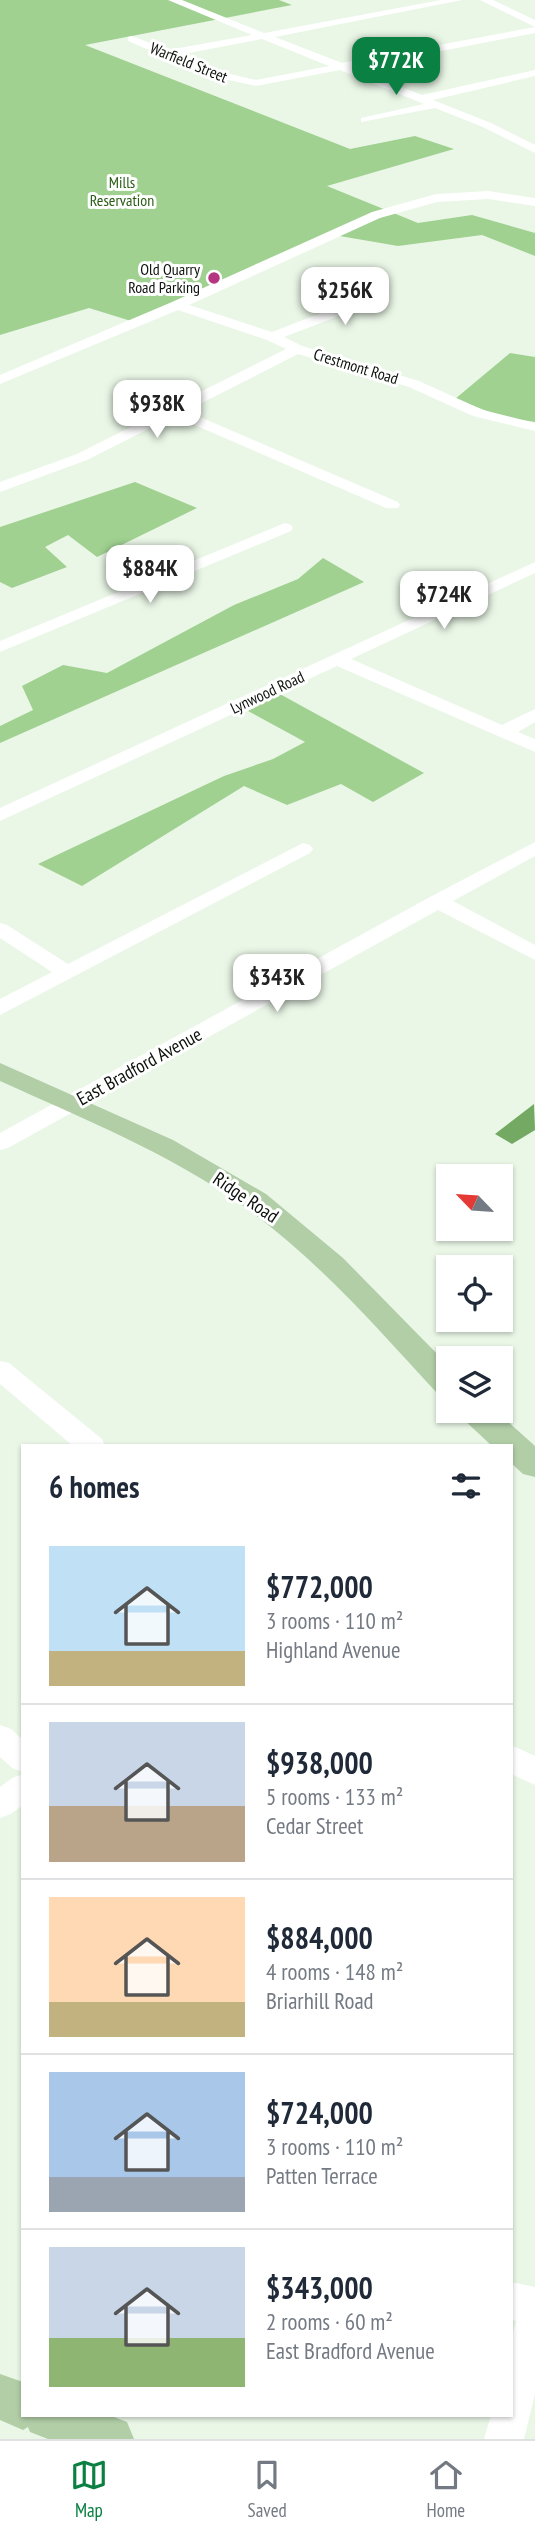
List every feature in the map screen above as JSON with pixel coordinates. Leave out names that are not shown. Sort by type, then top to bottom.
[{"type":"main road","name":"Ridge Road","points":[[0,1071],[172,1150],[267,1210],[332,1264],[436,1372]]},
{"type":"main road","points":[[488,1423],[512,1444]]},
{"type":"main road","points":[[513,1445],[535,1465]]},
{"type":"main road","points":[[0,2397],[21,2405]]},
{"type":"main road","points":[[52,2417],[99,2437]]},
{"type":"street","points":[[173,0],[487,125],[535,150]]},
{"type":"street","points":[[165,54],[457,0]]},
{"type":"street","points":[[485,0],[535,24]]},
{"type":"street","name":"Warfield Street","points":[[132,39],[214,74],[262,83],[535,30]]},
{"type":"street","points":[[421,99],[535,73]]},
{"type":"street","points":[[365,120],[434,105]]},
{"type":"street","points":[[0,380],[177,305],[376,215],[436,198],[488,195],[535,202]]},
{"type":"street","points":[[272,337],[334,313],[375,289],[383,275]]},
{"type":"street","name":"Crestmont Road","points":[[177,305],[272,337],[297,349],[414,384],[478,412],[535,427]]},
{"type":"street","points":[[0,487],[74,461],[297,349]]},
{"type":"street","points":[[174,411],[392,505]]},
{"type":"street","points":[[0,647],[285,528]]},
{"type":"street","name":"Lynwood Road","points":[[0,815],[535,567]]},
{"type":"street","points":[[337,659],[535,746]]},
{"type":"street","points":[[503,732],[535,715]]},
{"type":"street","name":"East Bradford Avenue","points":[[0,1143],[535,848]]},
{"type":"street","points":[[0,1008],[303,849]]},
{"type":"street","points":[[437,901],[535,954]]},
{"type":"street","points":[[0,929],[67,973]]},
{"type":"street","points":[[0,1370],[90,1444]]},
{"type":"street","points":[[0,1738],[21,1757]]},
{"type":"street","points":[[513,1759],[535,1772]]},
{"type":"street","points":[[0,1805],[21,1789]]},
{"type":"street","points":[[513,2301],[535,2306]]},
{"type":"street","points":[[513,2405],[535,2321]]},
{"type":"street","points":[[504,2439],[510,2417]]},
{"type":"green space","name":"Mills Reservation","points":[[0,0],[279,0],[292,5],[85,45],[350,149],[415,136],[454,149],[327,186],[418,223],[472,215],[535,233],[535,256],[482,235],[398,246],[328,234],[131,321],[89,308],[0,335]]},
{"type":"green space","points":[[510,353],[535,357],[535,422],[503,417],[455,399]]},
{"type":"green space","points":[[135,482],[197,508],[97,557],[68,535],[45,547],[67,567],[12,588],[0,582],[0,527]]},
{"type":"green space","points":[[323,558],[364,582],[0,743],[0,726],[33,710],[22,686],[63,665],[107,673],[234,605],[298,579]]},
{"type":"green space","points":[[278,693],[424,773],[373,802],[341,784],[287,805],[244,786],[82,886],[38,864],[224,776],[273,759],[305,742],[248,711]]},
{"type":"shaded area","points":[[534,1104],[535,1130],[512,1144],[495,1134]]},
{"type":"place","name":"Old Quarry Road Parking","points":[[214,278]]}]
